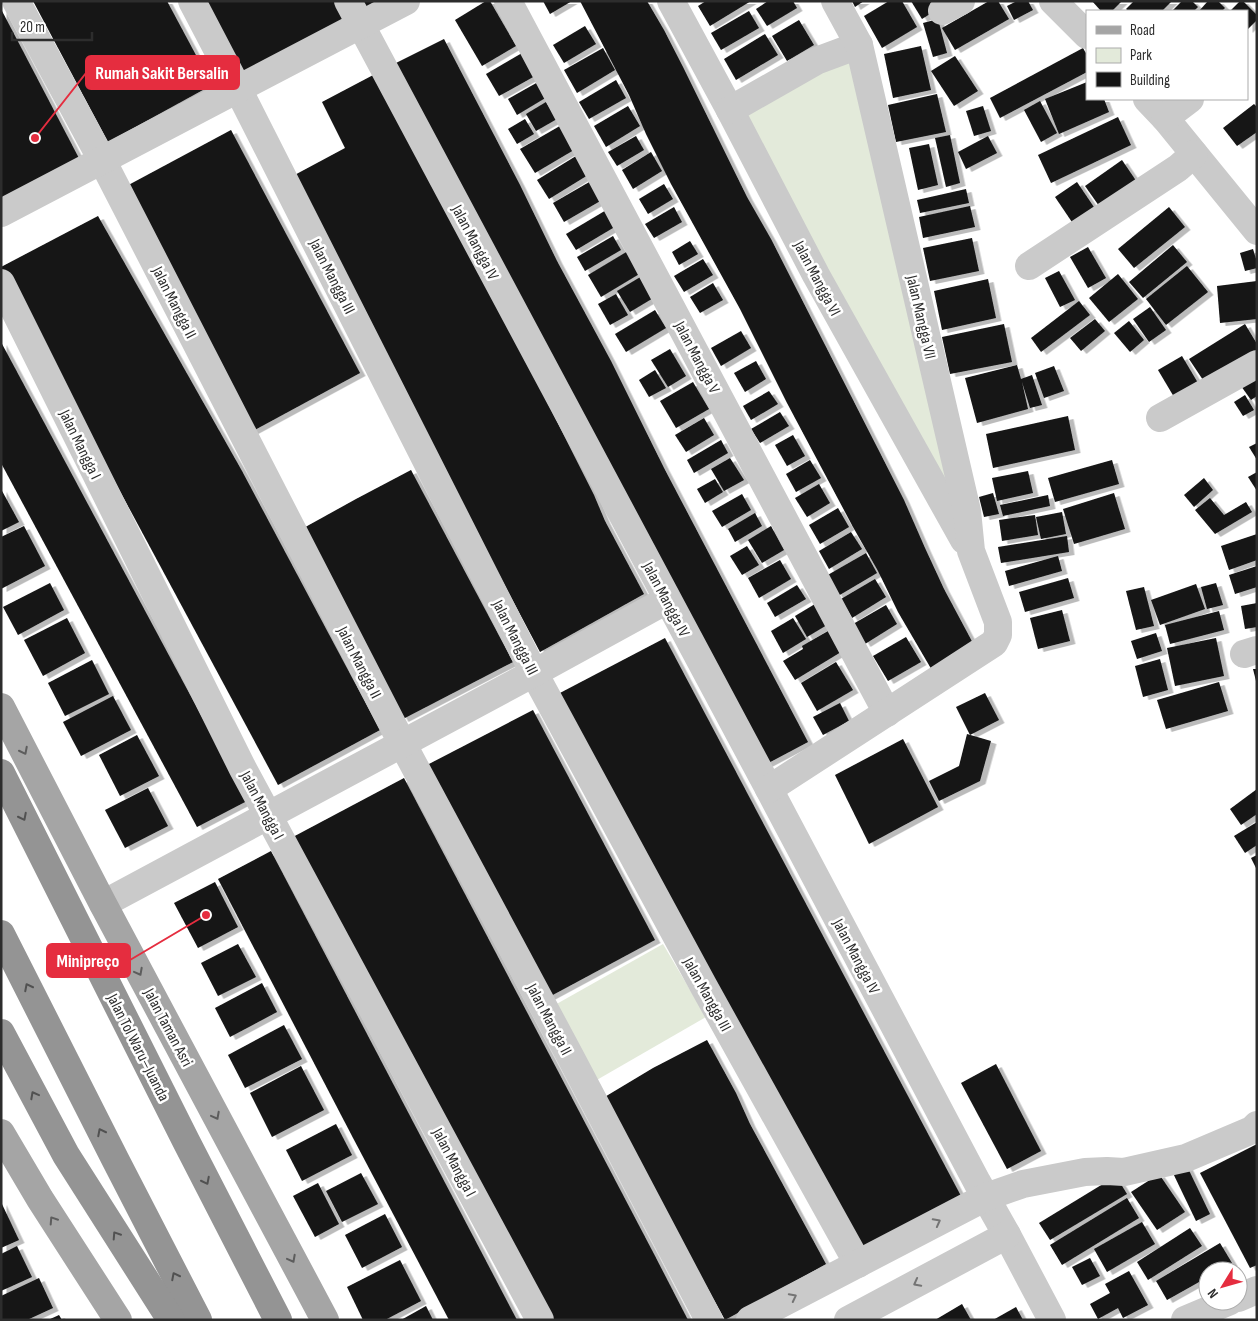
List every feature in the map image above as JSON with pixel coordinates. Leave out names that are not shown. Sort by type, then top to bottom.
[{"type":"highway","name":"Jalan Tol Waru–Juanda","points":[[1,774],[278,1320]]},
{"type":"highway","points":[[1,934],[198,1320]]},
{"type":"highway","points":[[1,1033],[66,1155],[171,1320]]},
{"type":"main road","name":"Jalan Taman Asri","points":[[1,707],[103,904],[325,1320]]},
{"type":"main road","points":[[1,1133],[40,1199],[118,1320]]},
{"type":"street","name":"Jalan Mangga II","points":[[16,1],[102,160],[402,743],[709,1320]]},
{"type":"street","name":"Jalan Mangga III","points":[[192,1],[534,673],[703,985],[858,1264]]},
{"type":"street","name":"Jalan Mangga IV","points":[[348,1],[1052,1320]]},
{"type":"street","points":[[1,213],[406,1]]},
{"type":"street","name":"Jalan Mangga V","points":[[508,1],[887,713]]},
{"type":"street","name":"Jalan Mangga VI","points":[[670,1],[730,110],[816,275],[971,551]]},
{"type":"street","name":"Jalan Mangga VII","points":[[835,1],[859,45],[967,511],[971,551],[998,622],[998,635],[994,643],[887,713]]},
{"type":"street","points":[[1060,3],[1086,34]]},
{"type":"street","points":[[730,110],[816,62],[859,45]]},
{"type":"street","points":[[1186,100],[1156,108],[1257,231]]},
{"type":"street","points":[[1028,266],[1178,168],[1194,154]]},
{"type":"street","name":"Jalan Mangga I","points":[[1,283],[242,768],[540,1320]]},
{"type":"street","points":[[1160,418],[1257,364]]},
{"type":"street","points":[[103,904],[667,600]]},
{"type":"street","points":[[769,789],[887,713]]},
{"type":"street","points":[[750,1320],[986,1197],[1023,1184],[1085,1172],[1124,1172],[1186,1158],[1252,1130],[1257,1125]]},
{"type":"street","points":[[848,1320],[888,1310],[1007,1235]]},
{"type":"street","points":[[1185,1320],[1206,1311]]},
{"type":"green space","points":[[855,55],[960,515],[742,110]]},
{"type":"green space","points":[[663,944],[706,1017],[595,1081],[553,1006]]},
{"type":"building","points":[[33,1],[167,1],[212,85],[108,142]]},
{"type":"building","points":[[197,1],[340,1],[351,20],[240,80]]},
{"type":"building","points":[[358,1],[389,1],[364,14]]},
{"type":"building","points":[[486,1],[490,1],[516,46],[482,66],[455,20]]},
{"type":"building","points":[[543,1],[572,1],[550,14]]},
{"type":"building","points":[[580,1],[647,1],[664,30],[747,197],[771,239],[904,500],[944,589],[975,647],[933,672],[898,612],[878,571],[787,403],[740,309],[671,184],[629,95]]},
{"type":"building","points":[[706,1],[751,1],[710,26],[698,6]]},
{"type":"building","points":[[768,1],[793,1],[797,8],[767,26],[756,9]]},
{"type":"building","points":[[852,1],[864,1],[855,7]]},
{"type":"building","points":[[889,1],[902,1],[917,27],[882,48],[864,16]]},
{"type":"building","points":[[911,1],[937,1],[941,7],[922,19]]},
{"type":"building","points":[[989,1],[998,1],[1009,19],[955,50],[942,28]]},
{"type":"building","points":[[1017,1],[1028,1],[1033,10],[1014,20],[1007,6]]},
{"type":"building","points":[[1092,1],[1122,1],[1113,10],[1100,10]]},
{"type":"building","points":[[1134,1],[1172,1],[1163,10],[1126,9]]},
{"type":"building","points":[[1182,1],[1192,1],[1198,7],[1195,10],[1173,10]]},
{"type":"building","points":[[1208,1],[1218,1],[1225,8],[1223,10],[1200,10]]},
{"type":"building","points":[[1240,1],[1243,1],[1257,15],[1257,20],[1248,29],[1248,10],[1231,10]]},
{"type":"building","points":[[1,9],[82,164],[1,207]]},
{"type":"building","points":[[749,11],[759,28],[721,50],[711,33]]},
{"type":"building","points":[[938,19],[947,53],[933,57],[923,23]]},
{"type":"building","points":[[799,20],[814,45],[787,61],[772,36]]},
{"type":"building","points":[[585,26],[596,44],[564,63],[553,45]]},
{"type":"building","points":[[765,34],[778,55],[736,80],[724,59]]},
{"type":"building","points":[[444,39],[520,185],[557,261],[611,361],[664,468],[808,742],[759,768],[394,64]]},
{"type":"building","points":[[921,46],[931,90],[893,98],[884,54]]},
{"type":"building","points":[[603,48],[615,70],[577,93],[564,70]]},
{"type":"building","points":[[1083,48],[1086,53],[1086,73],[1000,118],[990,98]]},
{"type":"building","points":[[522,53],[535,76],[499,96],[486,74]]},
{"type":"building","points":[[955,56],[978,91],[954,106],[931,71]]},
{"type":"building","points":[[377,73],[644,594],[540,652],[289,178],[345,148],[322,102]]},
{"type":"building","points":[[616,80],[626,98],[589,119],[579,102]]},
{"type":"building","points":[[538,82],[547,97],[517,115],[508,99]]},
{"type":"building","points":[[1086,82],[1086,100],[1104,100],[1109,112],[1059,134],[1045,99]]},
{"type":"building","points":[[937,94],[946,132],[896,142],[888,105]]},
{"type":"building","points":[[1040,101],[1057,133],[1041,142],[1024,110]]},
{"type":"building","points":[[546,102],[557,119],[536,131],[526,114]]},
{"type":"building","points":[[1254,104],[1257,107],[1257,132],[1237,146],[1223,128]]},
{"type":"building","points":[[628,106],[640,126],[606,147],[594,126]]},
{"type":"building","points":[[983,106],[991,131],[974,136],[966,111]]},
{"type":"building","points":[[1118,117],[1131,145],[1051,183],[1038,155]]},
{"type":"building","points":[[525,119],[534,134],[517,144],[508,129]]},
{"type":"building","points":[[565,123],[579,147],[535,173],[520,149]]},
{"type":"building","points":[[231,130],[360,373],[251,432],[121,189]]},
{"type":"building","points":[[950,135],[960,183],[946,187],[935,138]]},
{"type":"building","points":[[636,136],[644,150],[617,166],[608,152]]},
{"type":"building","points":[[988,136],[997,153],[966,169],[958,152]]},
{"type":"building","points":[[929,144],[938,185],[918,190],[909,148]]},
{"type":"building","points":[[651,152],[662,171],[633,189],[622,170]]},
{"type":"building","points":[[576,156],[588,175],[549,199],[537,180]]},
{"type":"building","points":[[1122,160],[1141,188],[1104,213],[1085,186]]},
{"type":"building","points":[[591,181],[602,200],[564,222],[553,203]]},
{"type":"building","points":[[1077,182],[1100,216],[1078,231],[1055,197]]},
{"type":"building","points":[[664,184],[673,199],[648,214],[639,199]]},
{"type":"building","points":[[966,189],[969,203],[920,213],[917,200]]},
{"type":"building","points":[[970,206],[975,227],[923,238],[919,217]]},
{"type":"building","points":[[674,207],[682,222],[654,238],[645,224]]},
{"type":"building","points":[[1169,207],[1185,227],[1134,268],[1118,249]]},
{"type":"building","points":[[608,209],[618,225],[576,250],[566,234]]},
{"type":"building","points":[[98,216],[242,471],[380,730],[278,785],[1,270],[1,267]]},
{"type":"building","points":[[613,236],[621,250],[585,271],[577,257]]},
{"type":"building","points":[[972,238],[979,271],[930,281],[923,248]]},
{"type":"building","points":[[690,241],[698,254],[679,265],[672,252]]},
{"type":"building","points":[[1173,245],[1187,262],[1143,298],[1129,282]]},
{"type":"building","points":[[1088,247],[1106,278],[1088,288],[1070,257]]},
{"type":"building","points":[[1253,249],[1257,268],[1245,271],[1240,253]]},
{"type":"building","points":[[628,251],[641,273],[601,297],[588,275]]},
{"type":"building","points":[[703,259],[713,275],[684,292],[674,276]]},
{"type":"building","points":[[1187,266],[1208,292],[1166,325],[1146,299]]},
{"type":"building","points":[[1059,271],[1075,300],[1060,307],[1045,278]]},
{"type":"building","points":[[1118,274],[1138,299],[1109,322],[1089,298]]},
{"type":"building","points":[[642,276],[655,297],[630,312],[617,291]]},
{"type":"building","points":[[988,279],[996,318],[942,330],[934,291]]},
{"type":"building","points":[[1257,281],[1257,319],[1220,323],[1217,286]]},
{"type":"building","points":[[713,283],[723,300],[700,313],[690,297]]},
{"type":"building","points":[[616,294],[628,315],[610,325],[598,304]]},
{"type":"building","points":[[1079,301],[1090,315],[1041,352],[1031,338]]},
{"type":"building","points":[[1150,307],[1166,330],[1149,342],[1133,319]]},
{"type":"building","points":[[655,310],[666,328],[626,352],[615,334]]},
{"type":"building","points":[[1095,319],[1105,331],[1081,351],[1070,338]]},
{"type":"building","points":[[1129,321],[1144,340],[1130,352],[1114,333]]},
{"type":"building","points":[[1004,324],[1012,362],[950,374],[942,337]]},
{"type":"building","points":[[1245,324],[1257,344],[1257,350],[1205,383],[1189,359]]},
{"type":"building","points":[[741,331],[751,348],[721,366],[711,348]]},
{"type":"building","points":[[1,342],[247,801],[197,827],[1,463]]},
{"type":"building","points":[[670,349],[686,376],[668,387],[651,360]]},
{"type":"building","points":[[1182,356],[1198,383],[1174,397],[1158,370]]},
{"type":"building","points":[[756,361],[766,379],[745,392],[734,373]]},
{"type":"building","points":[[1017,365],[1021,379],[1032,375],[1042,405],[1030,408],[1022,382],[1028,409],[977,423],[965,378]]},
{"type":"building","points":[[1054,366],[1064,391],[1044,398],[1035,373]]},
{"type":"building","points":[[655,370],[666,388],[649,397],[639,380]]},
{"type":"building","points":[[1257,376],[1257,396],[1251,400],[1241,386]]},
{"type":"building","points":[[693,382],[709,409],[676,428],[660,401]]},
{"type":"building","points":[[769,391],[778,404],[751,420],[743,406]]},
{"type":"building","points":[[1245,395],[1254,410],[1243,416],[1234,402]]},
{"type":"building","points":[[780,412],[789,426],[760,443],[751,429]]},
{"type":"building","points":[[1068,416],[1075,450],[993,468],[986,434]]},
{"type":"building","points":[[704,418],[714,435],[686,452],[675,435]]},
{"type":"building","points":[[793,435],[805,456],[787,466],[775,445]]},
{"type":"building","points":[[721,440],[728,453],[694,473],[687,460]]},
{"type":"building","points":[[1257,443],[1257,460],[1249,447]]},
{"type":"building","points":[[730,458],[744,480],[724,491],[711,469]]},
{"type":"building","points":[[810,460],[821,478],[796,492],[786,474]]},
{"type":"building","points":[[1112,460],[1119,484],[1055,502],[1048,478]]},
{"type":"building","points":[[411,470],[513,662],[403,719],[300,530]]},
{"type":"building","points":[[1028,471],[1033,493],[997,501],[992,478]]},
{"type":"building","points":[[1257,472],[1257,491],[1248,477]]},
{"type":"building","points":[[1204,478],[1213,490],[1194,507],[1184,495]]},
{"type":"building","points":[[715,479],[723,492],[705,503],[697,489]]},
{"type":"building","points":[[819,484],[830,503],[807,517],[795,498]]},
{"type":"building","points":[[1,489],[19,522],[1,531]]},
{"type":"building","points":[[993,493],[999,514],[984,517],[979,497]]},
{"type":"building","points":[[1114,493],[1125,529],[1074,544],[1063,509]]},
{"type":"building","points":[[742,494],[751,510],[722,527],[712,511]]},
{"type":"building","points":[[1048,495],[1050,506],[1003,516],[1000,505]]},
{"type":"building","points":[[1210,498],[1224,515],[1246,502],[1252,512],[1215,534],[1195,510]]},
{"type":"building","points":[[838,508],[849,527],[820,544],[809,525]]},
{"type":"building","points":[[1062,512],[1066,534],[1041,539],[1036,517]]},
{"type":"building","points":[[755,513],[762,526],[735,542],[728,529]]},
{"type":"building","points":[[1035,515],[1038,535],[1002,541],[999,520]]},
{"type":"building","points":[[24,526],[45,566],[1,589],[1,537]]},
{"type":"building","points":[[771,526],[784,550],[762,563],[748,540]]},
{"type":"building","points":[[851,532],[862,549],[829,569],[819,551]]},
{"type":"building","points":[[1257,534],[1257,560],[1229,570],[1221,546]]},
{"type":"building","points":[[1067,536],[1069,552],[1001,563],[998,547]]},
{"type":"building","points":[[747,546],[759,565],[742,575],[730,556]]},
{"type":"building","points":[[866,553],[877,573],[838,596],[826,576]]},
{"type":"building","points":[[1058,556],[1062,571],[1009,586],[1005,571]]},
{"type":"building","points":[[780,560],[791,579],[759,598],[748,578]]},
{"type":"building","points":[[1257,566],[1257,587],[1235,594],[1229,575]]},
{"type":"building","points":[[1068,578],[1074,598],[1025,612],[1019,592]]},
{"type":"building","points":[[875,579],[886,597],[852,618],[841,599]]},
{"type":"building","points":[[50,583],[64,610],[18,635],[3,607]]},
{"type":"building","points":[[1216,583],[1223,605],[1207,609],[1201,587]]},
{"type":"building","points":[[1196,584],[1205,609],[1160,625],[1151,600]]},
{"type":"building","points":[[797,585],[806,599],[775,617],[767,603]]},
{"type":"building","points":[[1144,587],[1154,626],[1136,630],[1126,591]]},
{"type":"building","points":[[1257,603],[1257,627],[1245,629],[1241,606]]},
{"type":"building","points":[[815,604],[827,625],[807,637],[795,616]]},
{"type":"building","points":[[886,605],[897,624],[865,644],[853,624]]},
{"type":"building","points":[[1062,610],[1070,641],[1038,649],[1030,618]]},
{"type":"building","points":[[1219,611],[1224,630],[1170,644],[1165,625]]},
{"type":"building","points":[[67,618],[85,653],[43,676],[24,640]]},
{"type":"building","points":[[793,618],[806,639],[783,653],[771,631]]},
{"type":"building","points":[[828,631],[841,652],[795,680],[783,661],[803,649],[802,646]]},
{"type":"building","points":[[1156,633],[1162,651],[1137,659],[1131,641]]},
{"type":"building","points":[[906,637],[921,662],[888,681],[873,656]]},
{"type":"building","points":[[665,638],[961,1196],[853,1254],[558,694]]},
{"type":"building","points":[[1216,638],[1224,676],[1175,686],[1167,648]]},
{"type":"building","points":[[1160,659],[1168,690],[1143,697],[1135,666]]},
{"type":"building","points":[[92,660],[109,694],[65,716],[48,683]]},
{"type":"building","points":[[836,662],[853,690],[817,711],[801,683]]},
{"type":"building","points":[[1253,669],[1257,669],[1257,681],[1256,681]]},
{"type":"building","points":[[1219,682],[1228,711],[1166,729],[1157,700]]},
{"type":"building","points":[[985,693],[999,720],[970,735],[956,707]]},
{"type":"building","points":[[113,696],[131,730],[81,756],[63,722]]},
{"type":"building","points":[[840,703],[849,721],[823,735],[813,717]]},
{"type":"building","points":[[533,710],[655,940],[549,997],[427,765]]},
{"type":"building","points":[[967,734],[991,741],[980,781],[939,801],[929,781],[959,766]]},
{"type":"building","points":[[137,735],[159,776],[120,796],[99,755]]},
{"type":"building","points":[[903,739],[938,807],[869,844],[835,775]]},
{"type":"building","points":[[404,778],[688,1320],[546,1320],[291,838]]},
{"type":"building","points":[[148,788],[168,826],[125,848],[105,810]]},
{"type":"building","points":[[1257,789],[1257,814],[1241,825],[1230,809]]},
{"type":"building","points":[[1257,822],[1257,845],[1245,853],[1234,836]]},
{"type":"building","points":[[271,851],[517,1320],[449,1320],[352,1136],[218,879]]},
{"type":"building","points":[[1257,855],[1257,870],[1251,858]]},
{"type":"building","points":[[215,882],[238,927],[198,948],[174,903]]},
{"type":"building","points":[[238,944],[256,977],[218,996],[201,963]]},
{"type":"building","points":[[262,983],[277,1012],[230,1037],[215,1008]]},
{"type":"building","points":[[284,1025],[302,1059],[245,1088],[228,1055]]},
{"type":"building","points":[[707,1040],[826,1264],[725,1320],[603,1098],[653,1068]]},
{"type":"building","points":[[996,1064],[1041,1151],[1007,1169],[961,1083]]},
{"type":"building","points":[[301,1066],[324,1110],[272,1137],[250,1093]]},
{"type":"building","points":[[336,1124],[352,1155],[302,1181],[286,1150]]},
{"type":"building","points":[[1257,1144],[1257,1265],[1250,1268],[1200,1173]]},
{"type":"building","points":[[1185,1162],[1210,1214],[1196,1221],[1171,1169]]},
{"type":"building","points":[[361,1173],[378,1204],[342,1222],[326,1191]]},
{"type":"building","points":[[1159,1174],[1185,1212],[1157,1230],[1131,1192]]},
{"type":"building","points":[[1116,1176],[1127,1194],[1050,1240],[1039,1223]]},
{"type":"building","points":[[318,1183],[339,1224],[315,1237],[293,1196]]},
{"type":"building","points":[[1127,1198],[1139,1218],[1062,1265],[1050,1245]]},
{"type":"building","points":[[1,1202],[19,1240],[1,1248]]},
{"type":"building","points":[[385,1214],[402,1247],[362,1268],[345,1235]]},
{"type":"building","points":[[1142,1222],[1155,1244],[1107,1272],[1094,1249]]},
{"type":"building","points":[[1190,1228],[1202,1246],[1148,1280],[1137,1262]]},
{"type":"building","points":[[1220,1243],[1231,1261],[1198,1261],[1198,1283],[1167,1300],[1156,1281]]},
{"type":"building","points":[[17,1246],[32,1277],[1,1291],[1,1254]]},
{"type":"building","points":[[1090,1258],[1100,1276],[1082,1285],[1072,1267]]},
{"type":"building","points":[[400,1260],[421,1301],[385,1320],[363,1320],[347,1287]]},
{"type":"building","points":[[1129,1271],[1148,1305],[1123,1318],[1118,1308],[1098,1319],[1090,1304],[1110,1293],[1105,1284]]},
{"type":"building","points":[[39,1278],[53,1308],[27,1320],[1,1320],[1,1296]]},
{"type":"building","points":[[962,1304],[971,1320],[935,1320]]},
{"type":"building","points":[[426,1306],[433,1320],[401,1320]]},
{"type":"building","points":[[1016,1307],[1023,1320],[993,1320]]},
{"type":"building","points":[[59,1315],[62,1320],[48,1320]]},
{"type":"place","name":"Rumah Sakit Bersalin","points":[[35,138]]},
{"type":"place","name":"Minipreço","points":[[206,915]]}]
